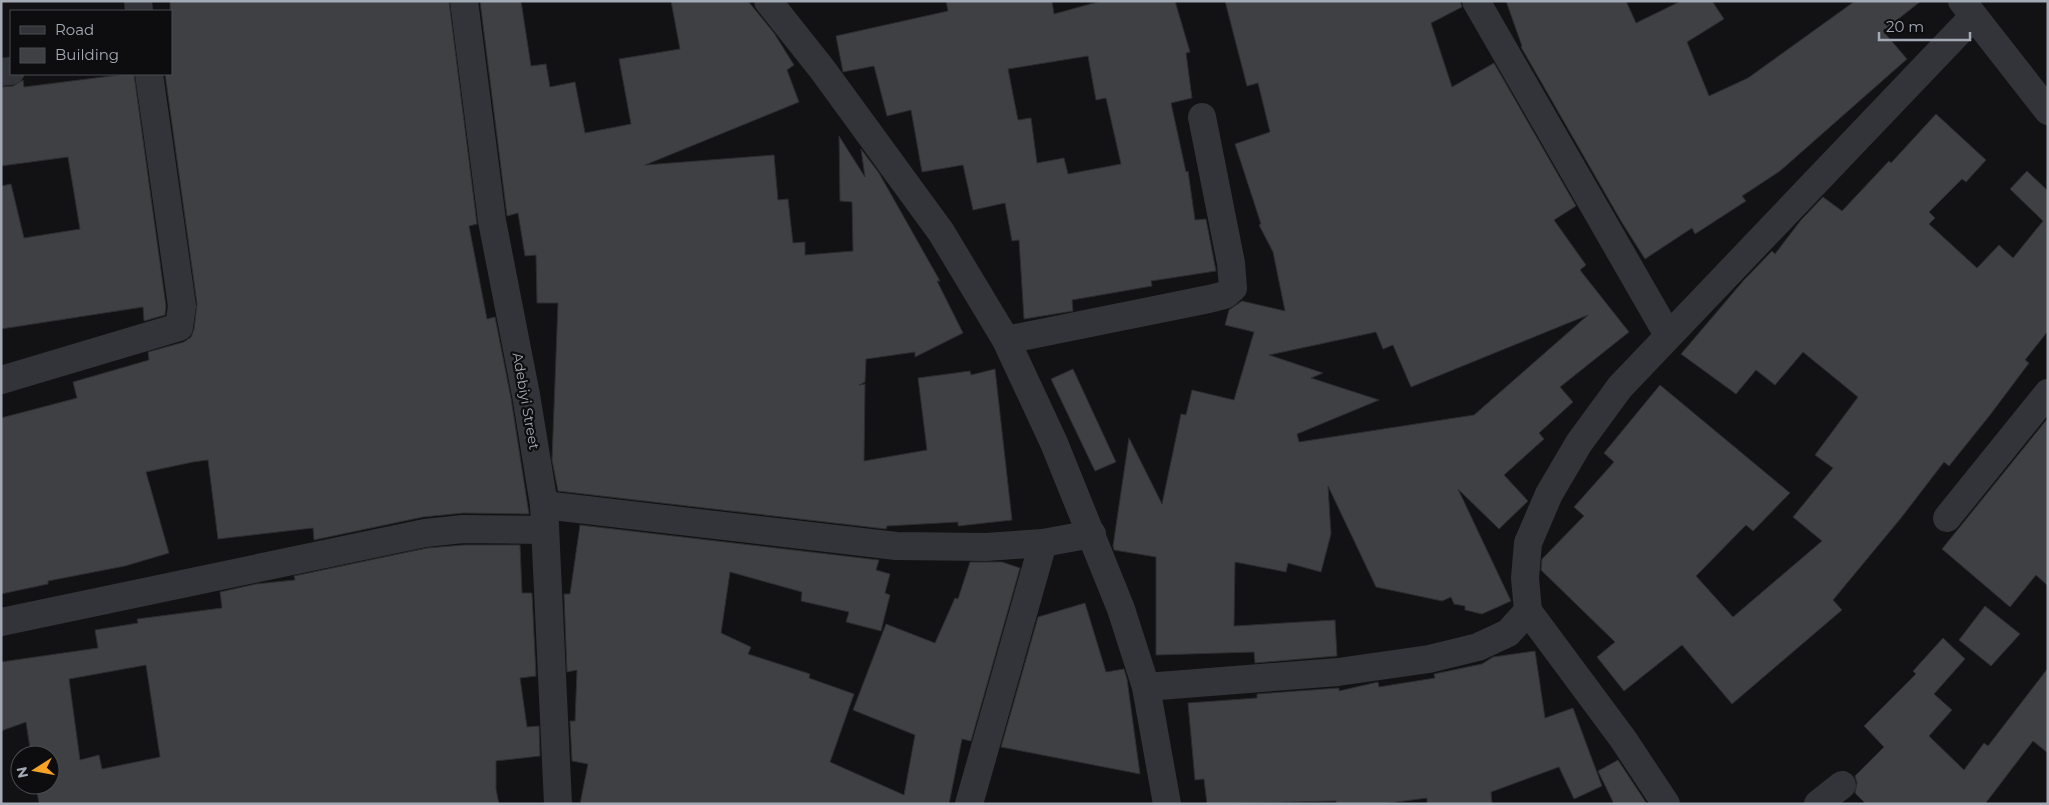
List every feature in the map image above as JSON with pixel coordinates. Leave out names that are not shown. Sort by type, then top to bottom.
[{"type":"street","name":"Adebiyi Street","points":[[464,1],[492,221],[526,395],[544,518],[558,804]]},
{"type":"street","points":[[768,1],[822,70],[941,232],[1006,340],[1054,443],[1121,610],[1146,687],[1168,804]]},
{"type":"street","points":[[1476,1],[1668,335]]},
{"type":"street","points":[[1666,804],[1623,739],[1528,611],[1525,578],[1528,543],[1549,494],[1579,443],[1620,387],[1967,9],[2048,111]]},
{"type":"street","points":[[1,380],[179,327],[182,306],[149,75]]},
{"type":"street","points":[[1006,340],[1209,299],[1225,295],[1233,288],[1231,263],[1202,117]]},
{"type":"street","points":[[1947,518],[2048,393]]},
{"type":"street","points":[[1,622],[345,548],[425,534],[544,518],[896,546],[986,547],[1043,544],[1092,534]]},
{"type":"street","points":[[969,804],[1043,544]]},
{"type":"street","points":[[1146,687],[1338,672],[1430,660],[1478,648],[1508,633],[1528,611]]},
{"type":"street","points":[[1818,804],[1842,785]]},
{"type":"building","points":[[170,1],[449,1],[477,224],[469,226],[487,319],[495,317],[511,398],[529,514],[463,513],[423,517],[314,540],[313,528],[218,539],[208,460],[193,462],[146,472],[169,553],[125,566],[48,581],[48,584],[1,594],[1,418],[77,398],[73,382],[149,360],[148,352],[184,342],[191,337],[194,329],[197,304],[165,75],[172,75],[172,10],[170,10]]},
{"type":"building","points":[[480,1],[521,1],[531,66],[546,64],[550,87],[575,82],[585,133],[631,124],[619,59],[680,49],[671,1],[748,1],[774,33],[794,65],[787,70],[799,102],[645,165],[774,155],[778,200],[788,199],[793,243],[805,242],[805,255],[853,251],[852,202],[840,201],[839,136],[865,177],[861,149],[879,173],[940,281],[937,281],[963,333],[915,357],[915,352],[866,359],[865,382],[859,385],[865,384],[864,461],[927,450],[918,378],[970,371],[971,375],[995,369],[1012,520],[958,526],[958,522],[887,526],[886,529],[558,491],[552,460],[558,303],[537,303],[536,255],[525,256],[518,213],[507,216]]},
{"type":"building","points":[[946,1],[1052,1],[1054,14],[1101,1],[1175,1],[1190,52],[1186,53],[1192,98],[1171,103],[1186,172],[1188,171],[1195,220],[1206,219],[1216,271],[1151,281],[1152,286],[1072,300],[1073,311],[1024,319],[1019,240],[1012,241],[1005,203],[973,210],[963,165],[922,172],[911,110],[887,116],[874,66],[843,72],[836,36],[948,11]],"holes":[[[1088,56],[1096,100],[1106,98],[1121,164],[1068,174],[1064,158],[1037,163],[1031,118],[1018,120],[1008,69]]]},
{"type":"building","points":[[1225,1],[1460,1],[1462,7],[1431,23],[1452,87],[1494,63],[1576,206],[1554,220],[1586,265],[1580,270],[1629,332],[1560,387],[1573,402],[1539,433],[1544,439],[1504,475],[1528,501],[1499,529],[1458,489],[1511,601],[1482,614],[1465,610],[1465,606],[1454,604],[1451,597],[1442,601],[1376,587],[1328,486],[1331,534],[1321,572],[1288,563],[1286,572],[1235,562],[1234,626],[1335,620],[1337,656],[1255,663],[1254,652],[1156,655],[1156,557],[1114,550],[1113,546],[1129,438],[1162,504],[1181,414],[1186,415],[1192,390],[1234,400],[1254,332],[1225,325],[1229,310],[1242,301],[1285,311],[1273,252],[1259,225],[1261,224],[1235,144],[1270,132],[1258,83],[1247,86]],"holes":[[[1588,315],[1474,415],[1299,442],[1297,434],[1379,400],[1311,378],[1323,373],[1269,355],[1376,332],[1383,349],[1393,345],[1411,387]]]},
{"type":"building","points":[[1506,1],[1626,1],[1636,23],[1681,1],[1712,1],[1724,19],[1687,42],[1709,96],[1748,78],[1855,1],[1921,1],[1883,31],[1907,59],[1780,171],[1742,196],[1746,201],[1695,234],[1692,228],[1645,259],[1621,221],[1521,47]]},
{"type":"building","points":[[119,75],[134,75],[166,306],[165,315],[144,321],[143,307],[1,329],[1,186],[11,184],[24,238],[80,229],[68,157],[1,166],[1,87],[13,86],[23,80],[24,87]]},
{"type":"building","points":[[1936,114],[1986,160],[1966,182],[1962,179],[1929,212],[1935,218],[1929,224],[1977,268],[1999,245],[2013,258],[2043,221],[2010,189],[2027,171],[2048,191],[2048,331],[2025,360],[2029,363],[1990,415],[1949,466],[1944,462],[1901,518],[1833,600],[1842,610],[1732,704],[1682,645],[1624,691],[1597,657],[1615,642],[1541,570],[1542,559],[1584,516],[1574,507],[1614,462],[1604,453],[1660,385],[1790,493],[1753,531],[1746,525],[1696,576],[1733,617],[1822,541],[1793,517],[1833,468],[1815,455],[1858,397],[1803,352],[1775,385],[1756,370],[1736,394],[1681,354],[1744,280],[1772,251],[1775,254],[1801,220],[1823,197],[1842,211],[1889,161],[1891,163]]},
{"type":"building","points":[[1073,369],[1116,462],[1095,471],[1051,379]]},
{"type":"building","points":[[2048,418],[2048,586],[2036,575],[2010,607],[1942,549]]},
{"type":"building","points":[[580,525],[879,560],[876,570],[890,574],[885,593],[890,595],[881,631],[846,622],[849,612],[801,601],[802,592],[730,572],[721,633],[751,647],[748,654],[810,674],[809,678],[854,694],[830,762],[904,795],[915,735],[853,710],[886,624],[935,643],[955,598],[958,599],[970,562],[1002,562],[1020,568],[971,741],[962,739],[949,804],[580,804],[588,764],[572,761],[570,721],[575,721],[577,670],[567,672],[564,594],[570,594]]},
{"type":"building","points":[[464,545],[520,545],[522,593],[532,593],[536,676],[520,678],[527,727],[539,726],[540,756],[496,761],[496,789],[499,804],[39,804],[38,795],[60,795],[60,745],[29,745],[26,722],[1,731],[1,662],[98,648],[95,630],[138,623],[137,619],[222,608],[220,592],[256,584],[295,580],[294,576],[427,548]],"holes":[[[146,665],[160,757],[102,769],[99,755],[80,760],[69,679]]]},
{"type":"building","points":[[1085,603],[1106,672],[1124,669],[1140,774],[1001,747],[1038,617]]},
{"type":"building","points":[[1985,606],[2020,634],[1991,666],[1959,640]]},
{"type":"building","points":[[1943,638],[1965,659],[1934,694],[1952,710],[1929,736],[1964,770],[1984,743],[1988,746],[2048,668],[2048,753],[2033,741],[1985,804],[1866,804],[1855,793],[1857,783],[1855,776],[1884,747],[1864,726],[1916,674],[1913,671]]},
{"type":"building","points":[[1535,651],[1545,718],[1573,708],[1602,786],[1574,799],[1559,767],[1491,792],[1492,804],[1427,804],[1427,798],[1382,804],[1336,804],[1336,801],[1207,804],[1204,779],[1195,780],[1188,703],[1257,698],[1257,694],[1339,688],[1339,691],[1378,682],[1379,687],[1435,678],[1434,674],[1482,664],[1493,657]]},
{"type":"building","points":[[1618,760],[1647,804],[1614,804],[1598,771]]}]
